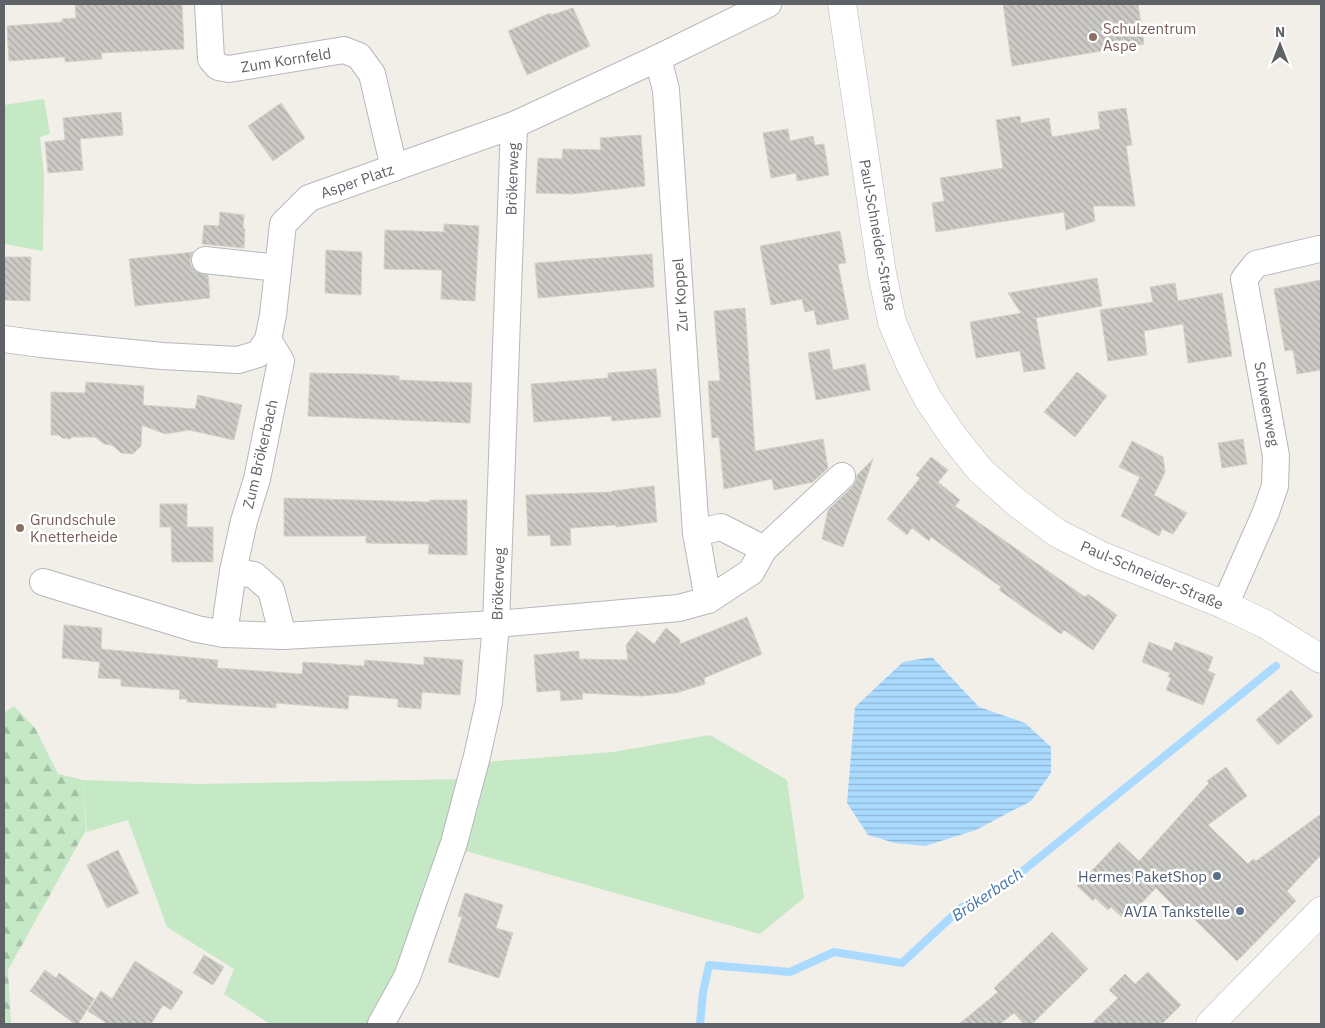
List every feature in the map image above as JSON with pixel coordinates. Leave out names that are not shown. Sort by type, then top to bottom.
[{"type":"street","name":"Zum Kornfeld","points":[[208,4],[211,59],[218,66],[229,69],[344,50],[358,56],[372,74],[394,168]]},
{"type":"street","name":"Asper Platz","points":[[268,340],[273,315],[283,224],[309,198],[514,125],[768,4]]},
{"type":"street","name":"Paul-Schneider-Straße","points":[[842,4],[882,273],[892,322],[928,399],[952,436],[980,470],[1017,503],[1057,533],[1102,556],[1225,605],[1265,624],[1321,658]]},
{"type":"street","name":"Zur Koppel","points":[[658,58],[666,90],[696,533],[708,600]]},
{"type":"street","name":"Brökerweg","points":[[380,1024],[407,977],[454,843],[489,702],[496,624],[514,125]]},
{"type":"street","name":"Schweerweg","points":[[1225,605],[1266,512],[1275,486],[1276,456],[1244,279],[1256,264],[1319,249]]},
{"type":"street","points":[[204,260],[278,268]]},
{"type":"street","points":[[4,339],[162,356],[238,360],[258,354],[268,340]]},
{"type":"street","name":"Zum Brökerbach","points":[[224,634],[233,571],[244,520],[257,480],[281,361],[268,340]]},
{"type":"street","points":[[43,582],[197,629],[224,634],[283,636],[496,624],[679,608],[708,600],[751,572],[764,549],[842,476]]},
{"type":"street","points":[[696,533],[722,527],[764,549]]},
{"type":"street","points":[[233,571],[254,575],[271,590],[283,636]]},
{"type":"street","points":[[1210,1024],[1321,912]]},
{"type":"green space","points":[[44,99],[50,134],[40,137],[44,175],[43,251],[4,244],[4,105]]},
{"type":"green space","points":[[14,706],[35,728],[58,774],[83,780],[86,830],[8,970],[11,1024],[4,1024],[4,713]]},
{"type":"green space","points":[[710,735],[787,780],[804,898],[760,934],[459,849],[486,762],[613,752]]},
{"type":"green space","points":[[466,779],[402,973],[369,1024],[270,1024],[224,994],[234,969],[167,927],[128,820],[87,832],[83,780],[196,784]]},
{"type":"water","points":[[932,657],[979,707],[1025,723],[1051,747],[1051,773],[1031,801],[976,830],[925,846],[895,843],[868,835],[847,803],[855,707],[903,662]]},
{"type":"building","points":[[75,4],[182,4],[184,49],[101,53],[102,59],[65,62],[65,57],[9,61],[7,26],[62,22],[62,19],[76,18]]},
{"type":"building","points":[[1003,4],[1138,4],[1144,44],[1012,66]]},
{"type":"building","points":[[573,8],[590,46],[527,75],[508,31],[550,13],[551,15]]},
{"type":"building","points":[[281,103],[305,138],[273,161],[248,126]]},
{"type":"building","points":[[1126,108],[1132,145],[1126,146],[1135,206],[1093,206],[1095,221],[1066,230],[1064,212],[936,232],[932,203],[944,201],[940,178],[1003,168],[996,120],[1020,116],[1021,123],[1049,118],[1052,137],[1100,129],[1098,112]]},
{"type":"building","points":[[121,112],[123,135],[80,139],[83,170],[48,173],[45,142],[65,140],[63,118]]},
{"type":"building","points":[[788,129],[790,141],[813,136],[815,145],[824,144],[829,175],[797,181],[796,173],[771,178],[763,133]]},
{"type":"building","points":[[641,135],[645,186],[573,194],[536,193],[538,158],[562,159],[563,149],[601,150],[600,138]]},
{"type":"building","points":[[220,212],[244,215],[244,248],[202,244],[204,225],[219,226]]},
{"type":"building","points":[[444,224],[479,226],[475,301],[441,299],[442,270],[384,269],[385,230],[444,232]]},
{"type":"building","points":[[840,231],[846,263],[838,264],[849,319],[817,325],[814,310],[805,312],[802,299],[771,305],[760,246]]},
{"type":"building","points":[[326,250],[362,252],[361,295],[325,293]]},
{"type":"building","points":[[193,252],[190,259],[191,266],[197,272],[208,275],[210,298],[135,306],[129,259]]},
{"type":"building","points":[[652,254],[654,287],[538,298],[535,263]]},
{"type":"building","points":[[4,257],[31,257],[30,301],[4,300]]},
{"type":"building","points":[[1097,278],[1102,306],[1036,318],[1045,369],[1024,372],[1020,351],[976,358],[970,322],[1021,313],[1008,293]]},
{"type":"building","points":[[1321,280],[1321,370],[1297,374],[1293,350],[1285,351],[1274,289]]},
{"type":"building","points":[[1175,283],[1178,301],[1222,293],[1232,356],[1188,363],[1183,324],[1144,331],[1147,355],[1108,361],[1100,310],[1153,302],[1150,287]]},
{"type":"building","points":[[745,308],[755,451],[823,439],[828,468],[813,482],[774,490],[772,479],[724,489],[719,437],[712,438],[708,381],[720,381],[714,311]]},
{"type":"building","points":[[829,349],[833,370],[865,364],[870,390],[816,400],[808,353]]},
{"type":"building","points":[[656,369],[661,417],[612,421],[611,416],[534,422],[531,384],[608,378],[608,373]]},
{"type":"building","points":[[1077,372],[1107,396],[1075,437],[1044,412]]},
{"type":"building","points":[[310,373],[399,376],[399,380],[472,383],[470,423],[308,416]]},
{"type":"building","points":[[86,382],[144,386],[143,405],[195,409],[198,395],[242,405],[234,440],[189,430],[165,434],[142,425],[141,446],[133,454],[121,453],[112,445],[104,444],[95,437],[72,437],[70,439],[62,438],[59,435],[51,435],[51,392],[85,393]]},
{"type":"building","points":[[1243,439],[1247,464],[1222,468],[1218,443]]},
{"type":"building","points":[[1132,441],[1163,457],[1165,472],[1154,495],[1187,513],[1173,534],[1162,529],[1159,536],[1121,516],[1140,477],[1119,467]]},
{"type":"building","points":[[931,457],[948,470],[938,482],[960,500],[955,506],[1085,597],[1088,594],[1117,615],[1093,650],[1064,630],[1061,634],[999,590],[1001,587],[931,537],[929,541],[912,528],[907,535],[887,519],[920,478],[916,475]]},
{"type":"building","points":[[873,459],[843,547],[822,539],[828,510],[852,487],[857,475]]},
{"type":"building","points":[[654,486],[657,522],[616,527],[616,525],[570,528],[571,545],[551,546],[550,535],[528,536],[526,495],[612,492]]},
{"type":"building","points":[[284,498],[429,502],[430,500],[467,500],[467,555],[428,554],[429,544],[366,543],[366,536],[284,536]]},
{"type":"building","points":[[160,504],[187,504],[187,527],[213,527],[213,562],[172,562],[171,527],[160,527]]},
{"type":"building","points":[[747,617],[762,654],[704,678],[705,684],[676,693],[641,696],[582,693],[583,699],[561,701],[560,690],[537,692],[534,655],[579,651],[579,659],[628,660],[626,645],[637,631],[654,644],[666,628],[680,640],[680,644]]},
{"type":"building","points":[[64,625],[102,628],[101,649],[218,660],[217,668],[302,674],[303,662],[364,666],[365,660],[424,665],[424,657],[463,660],[460,695],[422,692],[421,709],[398,707],[398,699],[349,695],[348,709],[276,703],[276,708],[187,702],[187,699],[179,699],[180,690],[121,686],[121,679],[98,678],[100,662],[62,658]]},
{"type":"building","points":[[1149,642],[1172,651],[1175,642],[1213,657],[1208,671],[1215,674],[1203,705],[1166,690],[1171,678],[1168,677],[1170,673],[1142,662]]},
{"type":"building","points":[[1291,690],[1313,716],[1278,745],[1256,720]]},
{"type":"building","points":[[1226,767],[1247,796],[1208,825],[1248,864],[1253,859],[1256,861],[1321,814],[1321,855],[1287,891],[1296,901],[1237,961],[1182,907],[1179,911],[1156,888],[1125,920],[1111,907],[1108,910],[1095,898],[1093,901],[1077,886],[1119,842],[1139,861],[1209,783],[1207,781]]},
{"type":"building","points":[[118,850],[139,893],[107,908],[87,865]]},
{"type":"building","points":[[465,893],[503,905],[496,928],[513,933],[499,978],[448,962],[462,917],[458,916]]},
{"type":"building","points":[[1052,932],[1088,969],[1032,1024],[1024,1024],[1014,1013],[1000,1024],[959,1024],[998,992],[994,988]]},
{"type":"building","points":[[204,955],[224,967],[213,985],[193,973]]},
{"type":"building","points":[[135,961],[183,992],[171,1010],[163,1005],[151,1024],[108,1024],[88,1011],[101,991],[112,999]]},
{"type":"building","points":[[45,970],[56,978],[59,973],[94,999],[78,1024],[75,1024],[30,991]]},
{"type":"building","points":[[1148,972],[1181,1005],[1162,1024],[1091,1024],[1118,998],[1109,990],[1125,974],[1135,984]]},
{"type":"waterway","name":"Brökerbach","points":[[700,1024],[703,992],[709,965],[790,972],[834,952],[902,963],[962,907],[1004,886],[1276,666]]},
{"type":"place","name":"Schulzentrum Aspe","points":[[1093,37]]},
{"type":"place","name":"Grundschule Knetterheide","points":[[20,528]]},
{"type":"place","name":"Hermes PaketShop","points":[[1217,876]]},
{"type":"place","name":"AVIA Tankstelle","points":[[1240,911]]}]
